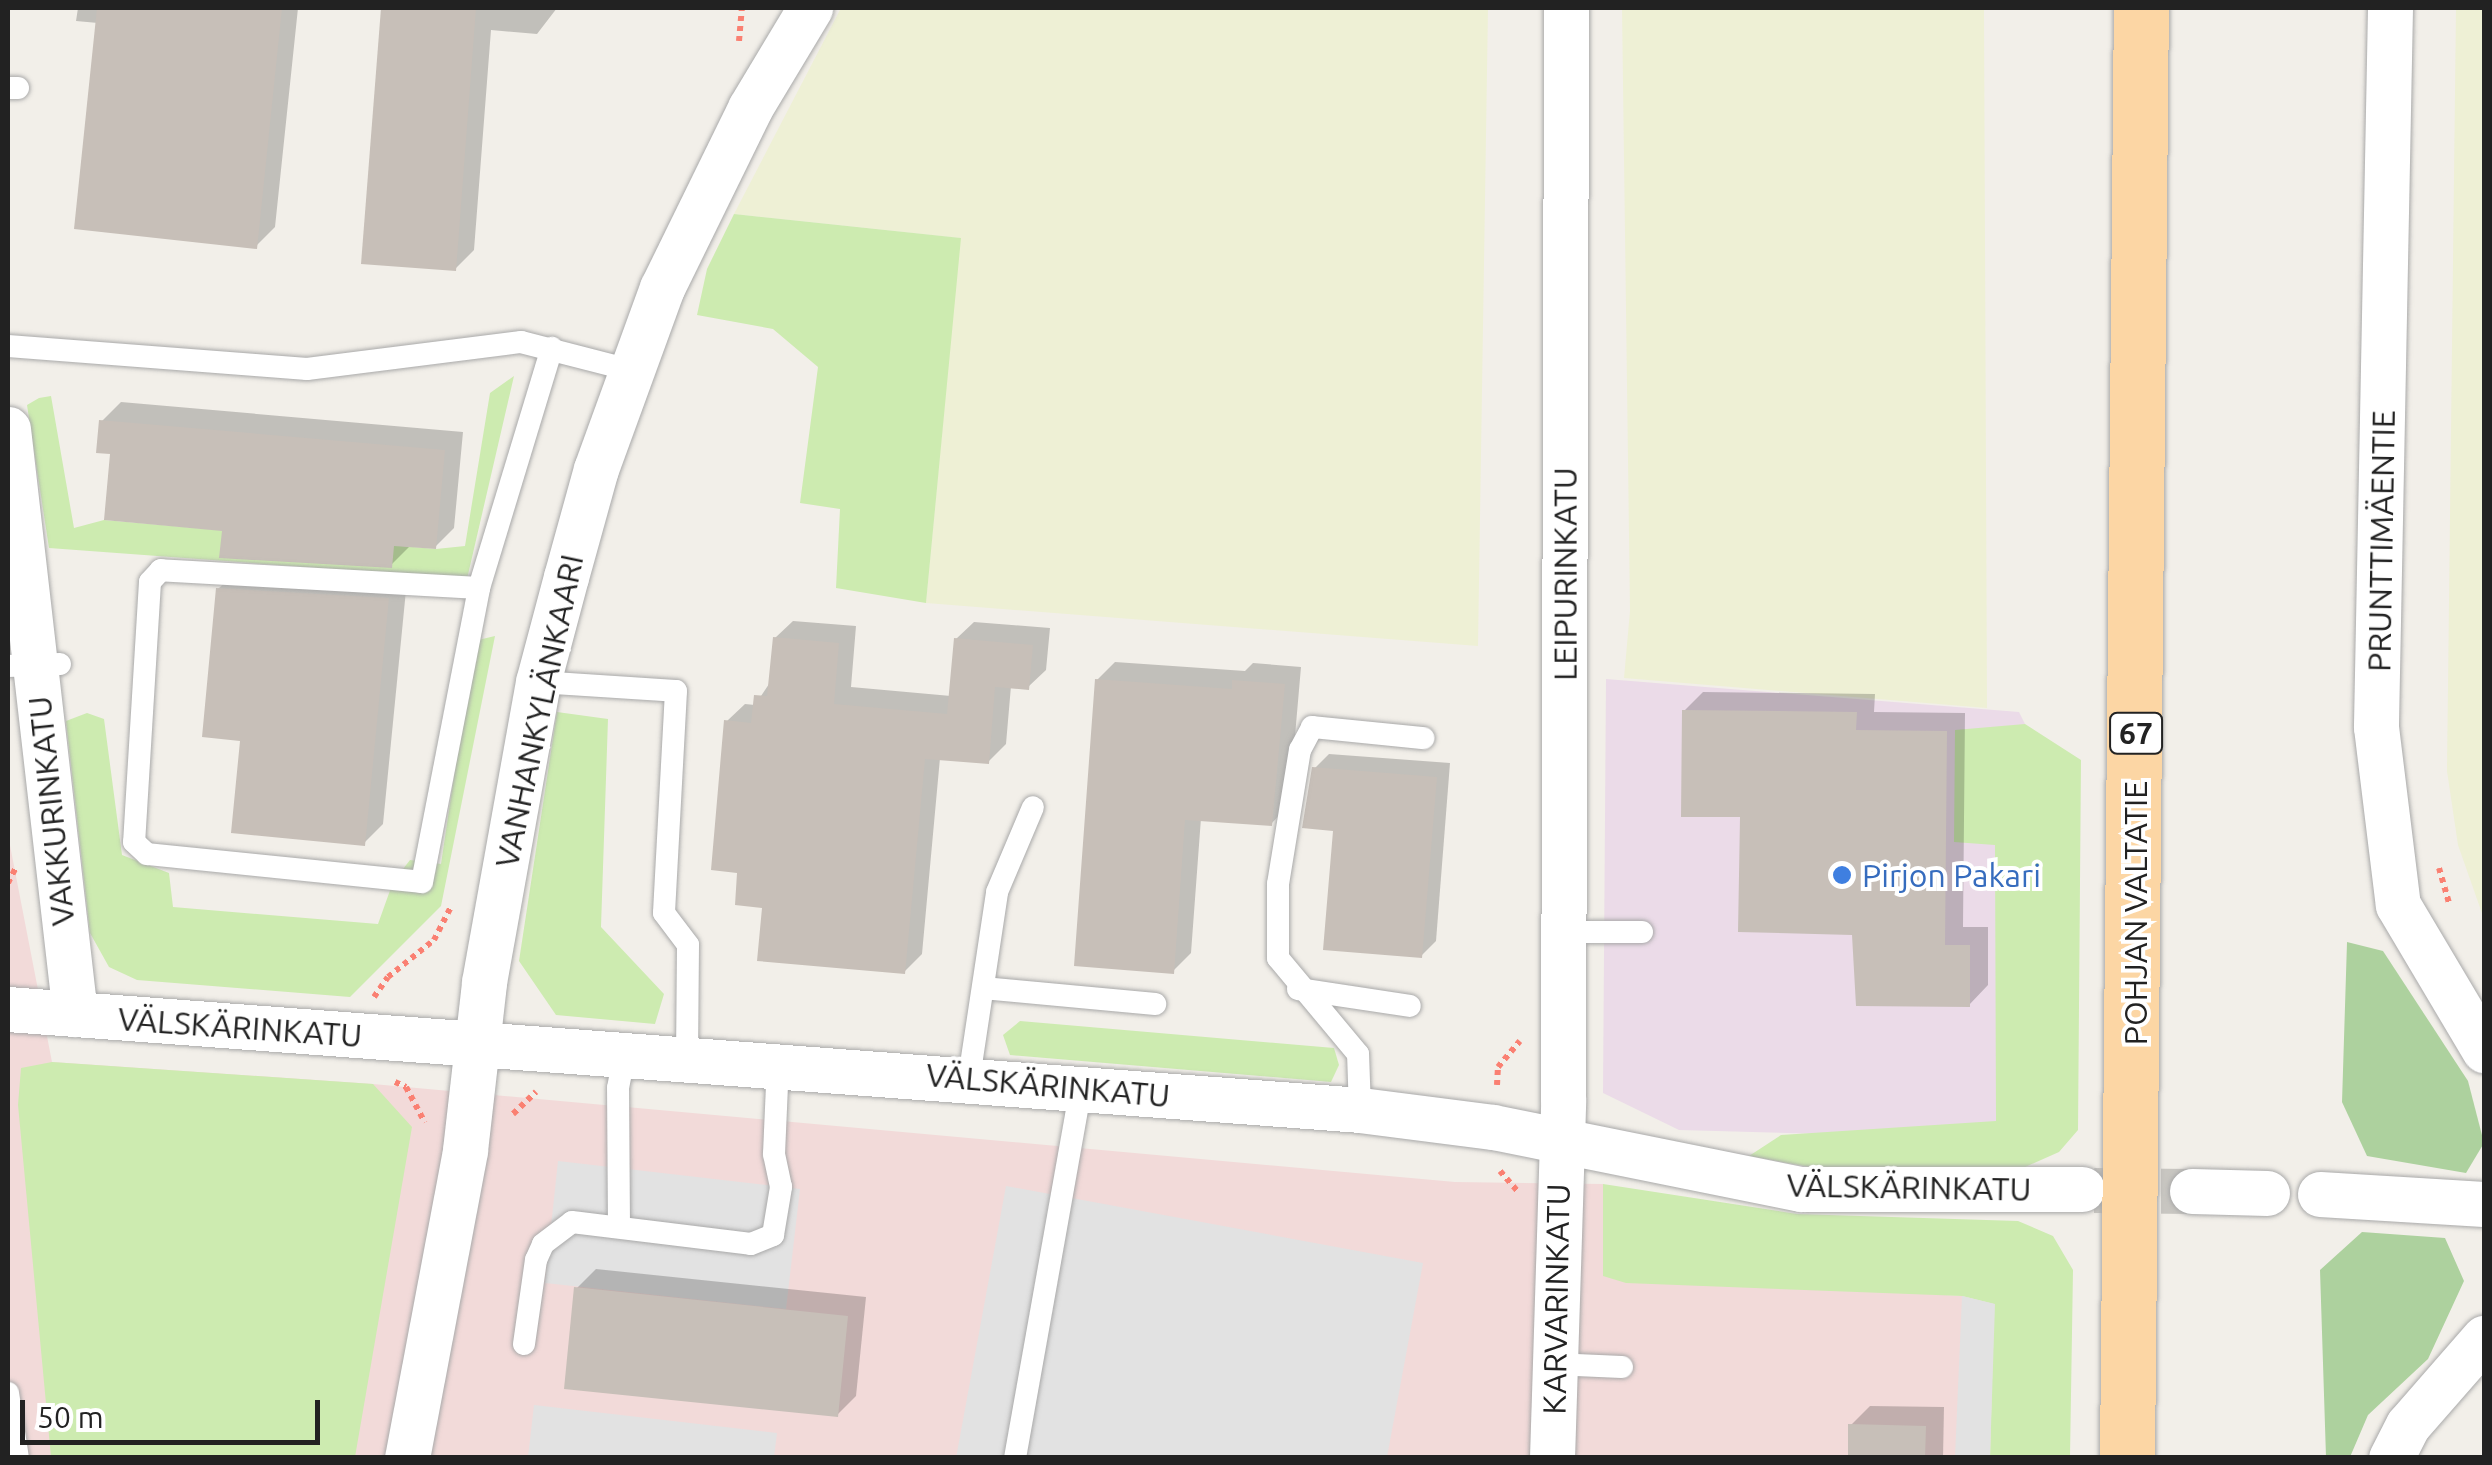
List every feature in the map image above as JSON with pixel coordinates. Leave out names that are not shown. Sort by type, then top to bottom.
[{"type":"main road","name":"POHJAN VALTATIE","points":[[2127,1458],[2142,8]]},
{"type":"street","name":"VANHANKYLÄNKAARI","points":[[413,1456],[464,1150],[473,1045],[538,682],[596,468],[630,370],[697,211],[810,8]]},
{"type":"street","name":"LEIPURINKATU","points":[[1560,1140],[1565,932],[1566,8]]},
{"type":"street","name":"PRUNTTIMÄENTIE","points":[[2390,8],[2376,727],[2398,906],[2484,1050]]},
{"type":"street","name":"VAKKURINKATU","points":[[8,429],[38,571],[34,665],[75,1014]]},
{"type":"street","name":"VÄLSKÄRINKATU","points":[[8,1009],[473,1045],[687,1056],[1360,1110],[1560,1140],[1801,1190],[2082,1189]]},
{"type":"street","name":"KARVARINKATU","points":[[1552,1458],[1560,1140]]},
{"type":"street","points":[[2192,1192],[2267,1193]]},
{"type":"street","points":[[2320,1194],[2484,1204]]},
{"type":"street","points":[[2391,1458],[2408,1426],[2484,1338]]},
{"type":"lane","points":[[8,346],[308,369],[457,346],[521,342],[630,370]]},
{"type":"lane","points":[[479,588],[161,570],[150,582],[134,842],[146,854],[422,882],[479,588],[552,348]]},
{"type":"lane","points":[[538,682],[676,691],[664,913],[688,945],[687,1056]]},
{"type":"lane","points":[[1360,1110],[1358,1054],[1298,990],[1278,958],[1278,884],[1300,750],[1312,727],[1423,738]]},
{"type":"lane","points":[[969,1078],[997,892],[1033,807]]},
{"type":"lane","points":[[1565,932],[1642,932]]},
{"type":"lane","points":[[983,988],[1155,1004]]},
{"type":"lane","points":[[1298,990],[1410,1006]]},
{"type":"lane","points":[[619,1227],[618,1088],[625,1053]]},
{"type":"lane","points":[[524,1344],[544,1244],[572,1222],[751,1244],[773,1235],[781,1187],[774,1154],[778,1064]]},
{"type":"lane","points":[[1014,1458],[1081,1087]]},
{"type":"lane","points":[[1553,1364],[1622,1367]]},
{"type":"lane","points":[[8,1393],[18,1458]]},
{"type":"shaded area","points":[[1606,679],[2019,712],[2025,724],[2010,1139],[1679,1130],[1603,1093]]},
{"type":"shaded area","points":[[8,835],[52,1062],[373,1084],[1455,1182],[1603,1184],[1603,1275],[1962,1296],[1995,1304],[1990,1457],[8,1457]]},
{"type":"shaded area","points":[[558,1161],[800,1189],[786,1309],[545,1283]]},
{"type":"shaded area","points":[[1006,1186],[1423,1263],[1387,1457],[956,1458]]},
{"type":"shaded area","points":[[1962,1296],[1995,1304],[1990,1457],[1955,1457]]},
{"type":"shaded area","points":[[534,1405],[777,1433],[774,1457],[528,1457]]},
{"type":"green space","points":[[841,8],[1488,8],[1478,646],[926,603],[960,238],[734,214]]},
{"type":"green space","points":[[1622,8],[1984,8],[1987,708],[1624,678],[1630,611]]},
{"type":"green space","points":[[2456,8],[2484,8],[2484,919],[2458,845],[2447,771]]},
{"type":"green space","points":[[734,214],[961,238],[926,603],[836,588],[840,509],[800,503],[818,367],[773,329],[697,315],[707,269]]},
{"type":"green space","points":[[514,376],[467,579],[49,548],[27,405],[39,398],[51,396],[74,528],[104,520],[436,549],[465,546],[490,393]]},
{"type":"green space","points":[[495,636],[441,906],[350,997],[137,980],[109,967],[90,933],[66,721],[87,713],[104,719],[122,855],[169,873],[173,907],[378,924],[393,882],[410,860],[441,864],[474,641]]},
{"type":"green space","points":[[557,712],[608,719],[601,927],[664,994],[655,1024],[556,1015],[519,961]]},
{"type":"green space","points":[[2025,724],[2081,760],[2078,1130],[2059,1152],[2014,1172],[1810,1167],[1749,1156],[1781,1135],[1996,1121],[1995,845],[1954,842],[1955,730]]},
{"type":"green space","points":[[2347,942],[2383,951],[2468,1081],[2484,1143],[2466,1173],[2367,1156],[2342,1102]]},
{"type":"green space","points":[[1020,1021],[1334,1048],[1339,1065],[1331,1082],[1010,1055],[1003,1035]]},
{"type":"green space","points":[[52,1062],[373,1084],[412,1127],[355,1457],[51,1457],[18,1105],[21,1068]]},
{"type":"green space","points":[[1603,1184],[1797,1214],[2018,1221],[2053,1236],[2073,1270],[2070,1457],[1990,1457],[1994,1304],[1962,1296],[1626,1283],[1603,1276]]},
{"type":"green space","points":[[2362,1232],[2445,1238],[2464,1281],[2428,1359],[2368,1415],[2350,1457],[2326,1457],[2320,1270]]},
{"type":"building","points":[[97,8],[282,8],[257,249],[74,229]]},
{"type":"building","points":[[381,8],[476,8],[456,271],[361,264]]},
{"type":"building","points":[[99,420],[445,450],[436,549],[394,546],[392,568],[219,558],[222,531],[104,520],[110,454],[96,453]]},
{"type":"building","points":[[216,588],[389,598],[365,846],[231,833],[240,741],[202,737]]},
{"type":"building","points":[[773,637],[839,643],[834,704],[947,714],[954,638],[1033,645],[1029,690],[995,687],[989,764],[925,759],[905,974],[757,961],[762,908],[735,905],[737,873],[711,870],[724,720],[751,723],[754,695],[767,696]]},
{"type":"building","points":[[1095,679],[1232,689],[1232,680],[1285,684],[1272,826],[1185,820],[1174,974],[1074,966]]},
{"type":"building","name":"Pirjon Pakari","points":[[1682,710],[1857,712],[1856,730],[1947,731],[1945,945],[1970,945],[1970,1007],[1856,1006],[1852,935],[1738,932],[1740,817],[1681,817]]},
{"type":"building","points":[[1312,767],[1437,777],[1422,958],[1323,950],[1333,831],[1302,828]]},
{"type":"building","points":[[574,1287],[848,1316],[838,1417],[564,1389]]},
{"type":"building","points":[[1848,1424],[1926,1426],[1925,1458],[1848,1458]]},
{"type":"tunnel","points":[[2094,1190],[2192,1191]]},
{"type":"place","name":"Pirjon Pakari","points":[[1842,875]]}]
